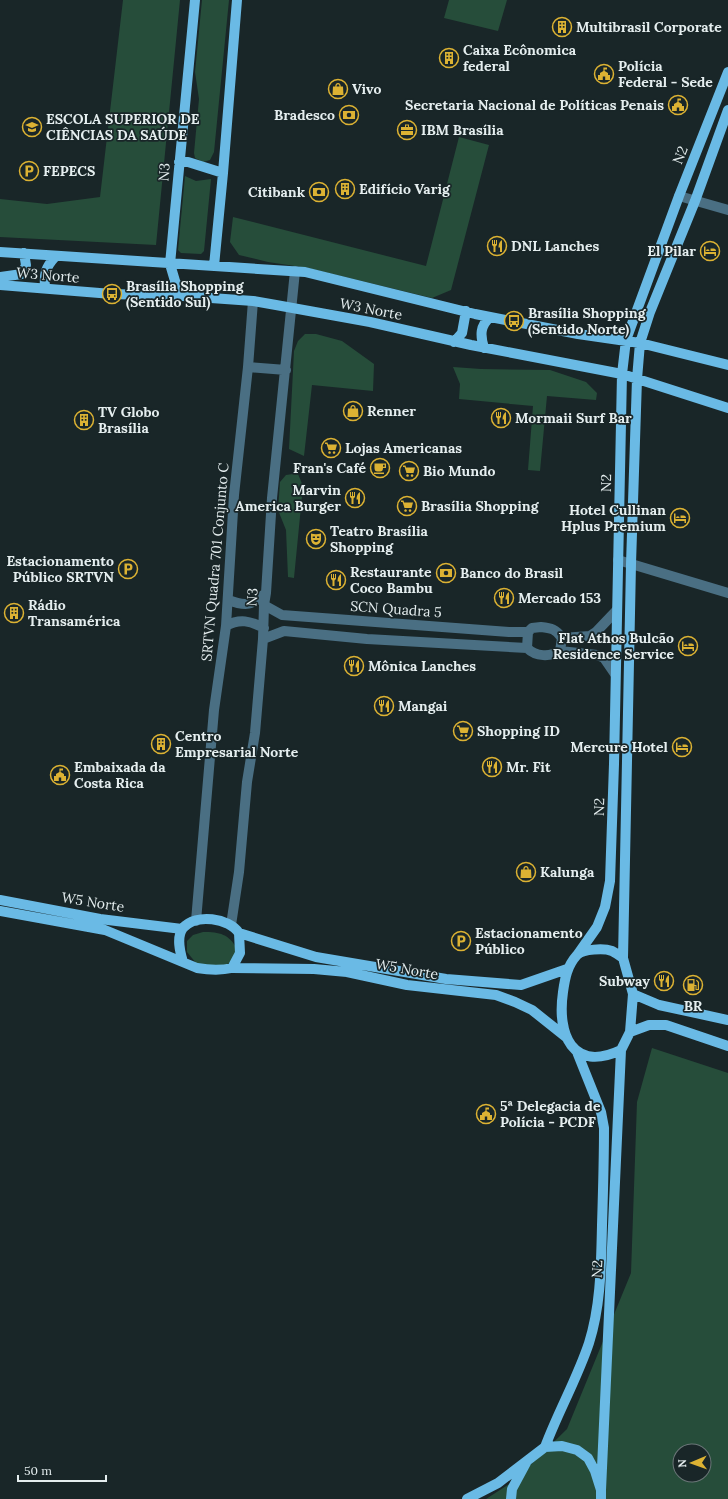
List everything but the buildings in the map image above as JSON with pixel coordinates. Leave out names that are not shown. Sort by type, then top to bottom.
[{"type":"main road","name":"N3","points":[[183,296],[175,281],[170,264],[195,0]]},
{"type":"main road","points":[[214,266],[237,0]]},
{"type":"main road","name":"N2","points":[[578,954],[597,927],[605,907],[610,881],[614,764],[622,374],[626,340],[667,227],[728,72]]},
{"type":"main road","name":"N2","points":[[623,958],[631,564],[637,380],[640,343],[650,312],[676,244],[695,201],[728,110]]},
{"type":"main road","points":[[179,162],[188,162],[223,173]]},
{"type":"main road","points":[[667,227],[674,233],[676,244]]},
{"type":"main road","name":"W3 Norte","points":[[0,252],[55,257],[295,271],[490,317],[578,334],[626,340],[728,365]]},
{"type":"main road","points":[[0,277],[22,274],[26,265],[24,253]]},
{"type":"main road","points":[[45,288],[47,265],[55,257]]},
{"type":"main road","name":"W3 Norte","points":[[0,285],[119,294],[183,296],[253,301],[370,322],[454,342],[622,374],[728,408]]},
{"type":"main road","points":[[454,342],[462,333],[466,311]]},
{"type":"main road","points":[[484,348],[481,332],[483,323],[490,317]]},
{"type":"main road","name":"W5 Norte","points":[[0,900],[100,919],[182,929]]},
{"type":"main road","points":[[0,910],[105,930],[196,968],[210,970],[221,971],[232,968],[240,953],[240,933],[231,925],[220,920],[209,919],[196,921],[182,929],[180,935],[180,952],[183,962]]},
{"type":"main road","name":"W5 Norte","points":[[240,933],[316,957],[446,979],[521,985],[567,969]]},
{"type":"main road","points":[[591,950],[607,950],[614,952],[623,958],[632,994],[630,1032],[621,1050],[610,1055],[586,1057],[577,1052],[566,1037],[561,1018],[567,969],[578,954],[591,950]]},
{"type":"main road","name":"W5 Norte","points":[[232,968],[314,969],[348,972],[407,985],[496,995],[532,1010],[566,1037]]},
{"type":"main road","points":[[632,994],[659,1005],[728,1020]]},
{"type":"main road","points":[[630,1032],[649,1025],[666,1025],[728,1046]]},
{"type":"main road","name":"N2","points":[[601,1495],[621,1050]]},
{"type":"main road","name":"N2","points":[[545,1447],[589,1343],[596,1312],[600,1282],[604,1128],[600,1106],[577,1052]]},
{"type":"main road","points":[[467,1499],[498,1483],[545,1447],[562,1446],[577,1450],[588,1458],[595,1471],[601,1495]]},
{"type":"main road","points":[[512,1499],[512,1489],[527,1461]]},
{"type":"street","points":[[679,196],[728,210]]},
{"type":"street","name":"N3","points":[[231,925],[239,872],[247,782],[255,733],[264,628],[264,606],[272,491],[286,370],[295,271]]},
{"type":"street","name":"SRTVN Quadra 701 Conjunto C","points":[[196,921],[214,710],[226,626],[234,496],[248,367],[253,301]]},
{"type":"street","points":[[248,367],[286,370]]},
{"type":"street","points":[[618,560],[728,592]]},
{"type":"street","points":[[228,600],[244,605],[254,602],[266,593]]},
{"type":"street","name":"SCN Quadra 5","points":[[264,606],[282,615],[509,632],[528,632]]},
{"type":"street","points":[[562,638],[590,636],[596,632],[616,610]]},
{"type":"street","points":[[226,626],[233,622],[244,620],[264,628]]},
{"type":"street","points":[[527,648],[528,632],[532,628],[541,627],[552,628],[557,631],[562,638],[560,651]]},
{"type":"street","points":[[263,639],[284,631],[367,639],[527,648],[531,652],[540,655],[553,655],[560,651],[597,655],[604,658],[615,674]]},
{"type":"green space","points":[[123,0],[180,0],[156,245],[0,237],[0,199],[47,204],[100,197]]},
{"type":"green space","points":[[202,0],[229,0],[214,152],[210,160],[203,162],[195,158],[194,153],[199,99],[195,72]]},
{"type":"green space","points":[[449,0],[507,0],[498,31],[444,18]]},
{"type":"green space","points":[[459,137],[489,145],[451,290],[432,298],[308,268],[268,262],[239,255],[230,242],[233,217],[426,266]]},
{"type":"green space","points":[[185,176],[196,181],[211,179],[204,251],[201,254],[181,253],[178,250]]},
{"type":"green space","points":[[305,334],[316,334],[342,341],[374,364],[373,391],[312,385],[304,456],[289,449],[294,351],[298,341]]},
{"type":"green space","points":[[453,367],[550,370],[586,382],[597,393],[596,400],[547,396],[540,471],[528,470],[533,406],[459,399],[460,384]]},
{"type":"green space","points":[[298,474],[303,486],[294,578],[288,577],[286,530],[278,510],[280,482],[286,475]]},
{"type":"green space","points":[[203,932],[219,933],[231,940],[237,949],[234,960],[224,966],[210,968],[196,963],[187,952],[187,941],[193,935]]},
{"type":"green space","points":[[652,1048],[728,1073],[728,1499],[486,1499],[514,1481],[567,1429],[631,1273],[637,1102]]},
{"type":"place","name":"Multibrasil Corporate","points":[[562,27]]},
{"type":"place","name":"Caixa Ecônomica federal","points":[[449,58]]},
{"type":"place","name":"Polícia Federal - Sede","points":[[604,74]]},
{"type":"place","name":"Vivo","points":[[338,89]]},
{"type":"place","name":"Secretaria Nacional de Políticas Penais","points":[[678,105]]},
{"type":"place","name":"Bradesco","points":[[349,115]]},
{"type":"place","name":"ESCOLA SUPERIOR DE CIÊNCIAS DA SAÚDE","points":[[32,127]]},
{"type":"place","name":"IBM Brasília","points":[[407,130]]},
{"type":"place","name":"FEPECS","points":[[29,171]]},
{"type":"place","name":"Edifício Varig","points":[[345,189]]},
{"type":"place","name":"Citibank","points":[[319,192]]},
{"type":"place","name":"DNL Lanches","points":[[497,246]]},
{"type":"place","name":"El Pilar","points":[[710,251]]},
{"type":"place","name":"Brasília Shopping (Sentido Sul)","points":[[112,294]]},
{"type":"place","name":"Brasília Shopping (Sentido Norte)","points":[[514,321]]},
{"type":"place","name":"Renner","points":[[353,411]]},
{"type":"place","name":"Mormaii Surf Bar","points":[[501,418]]},
{"type":"place","name":"TV Globo Brasília","points":[[84,420]]},
{"type":"place","name":"Lojas Americanas","points":[[331,448]]},
{"type":"place","name":"Fran's Café","points":[[380,468]]},
{"type":"place","name":"Bio Mundo","points":[[409,471]]},
{"type":"place","name":"Marvin America Burger","points":[[355,498]]},
{"type":"place","name":"Brasília Shopping","points":[[407,506]]},
{"type":"place","name":"Hotel Cullinan Hplus Premium","points":[[680,518]]},
{"type":"place","name":"Teatro Brasília Shopping","points":[[316,539]]},
{"type":"place","name":"Estacionamento Público SRTVN","points":[[128,569]]},
{"type":"place","name":"Banco do Brasil","points":[[446,573]]},
{"type":"place","name":"Restaurante Coco Bambu","points":[[336,580]]},
{"type":"place","name":"Mercado 153","points":[[504,598]]},
{"type":"place","name":"Rádio Transamérica","points":[[14,613]]},
{"type":"place","name":"Flat Athos Bulcão Residence Service","points":[[688,646]]},
{"type":"place","name":"Mônica Lanches","points":[[354,666]]},
{"type":"place","name":"Mangai","points":[[384,706]]},
{"type":"place","name":"Shopping ID","points":[[463,731]]},
{"type":"place","name":"Centro Empresarial Norte","points":[[161,744]]},
{"type":"place","name":"Mercure Hotel","points":[[682,747]]},
{"type":"place","name":"Mr. Fit","points":[[492,767]]},
{"type":"place","name":"Embaixada da Costa Rica","points":[[60,775]]},
{"type":"place","name":"Kalunga","points":[[526,872]]},
{"type":"place","name":"Estacionamento Público","points":[[461,941]]},
{"type":"place","name":"Subway","points":[[664,981]]},
{"type":"place","name":"BR","points":[[693,985]]},
{"type":"place","name":"5ª Delegacia de Polícia - PCDF","points":[[486,1114]]}]
